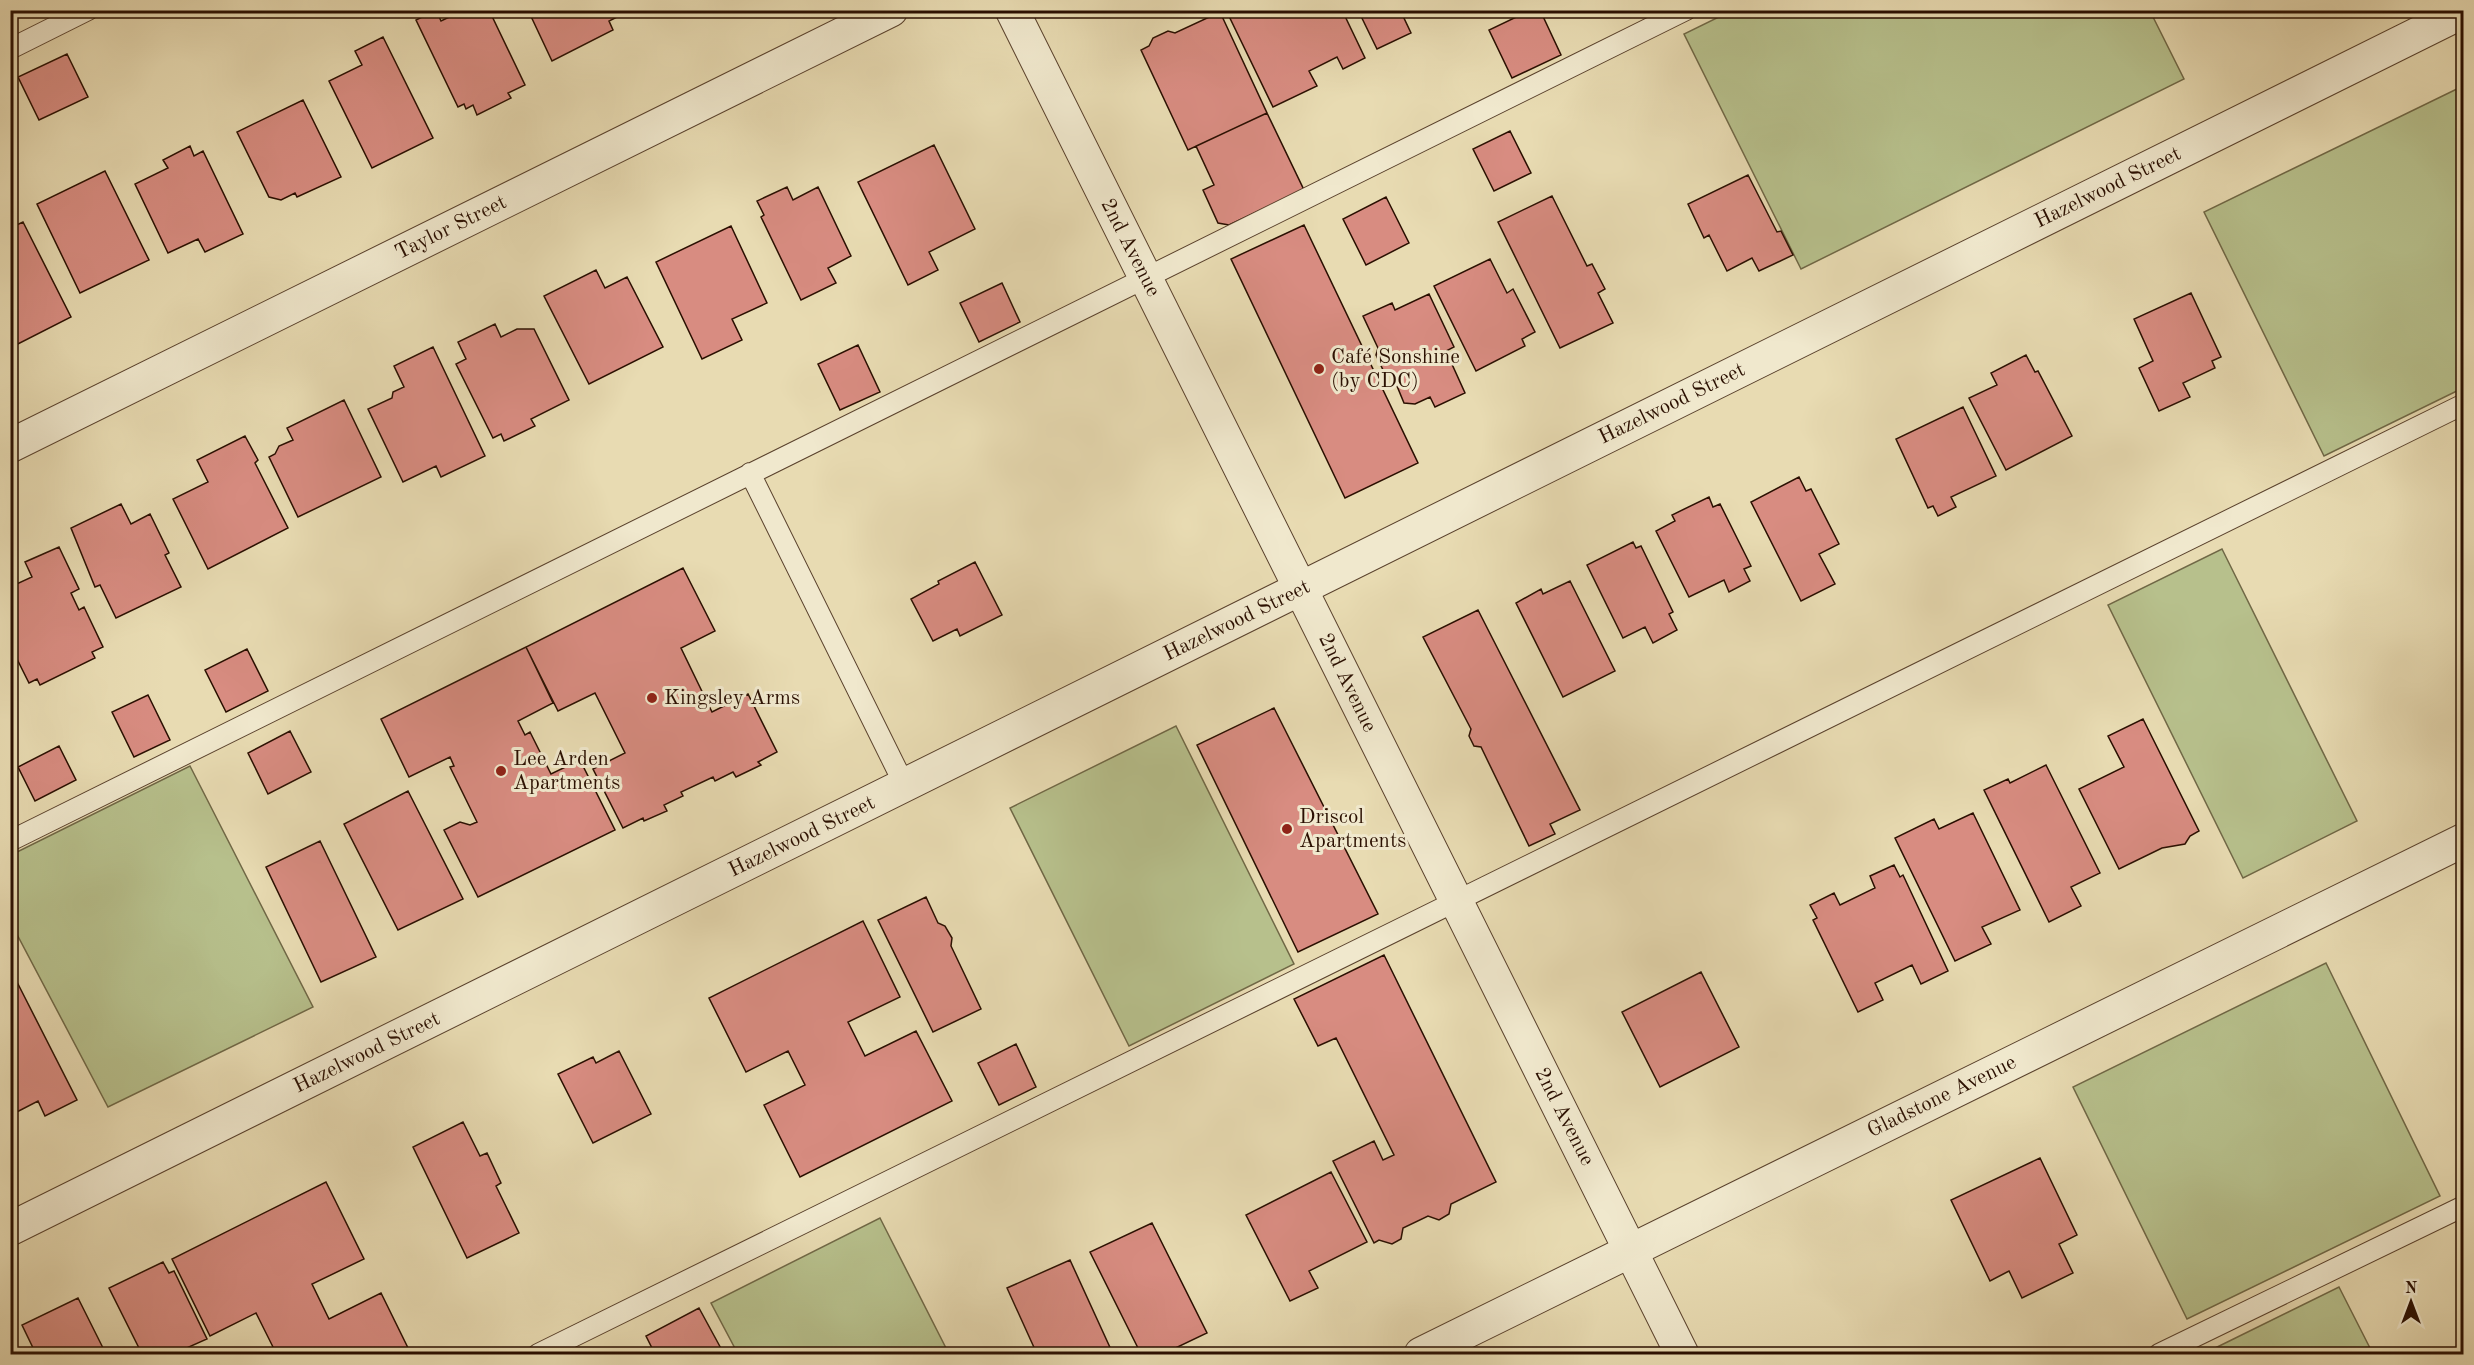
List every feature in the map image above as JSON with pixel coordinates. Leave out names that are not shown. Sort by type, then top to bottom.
[{"type":"street","name":"Taylor Street","points":[[10,446],[891,10]]},
{"type":"street","name":"2nd Avenue","points":[[1011,10],[1682,1354]]},
{"type":"street","name":"Hazelwood Street","points":[[10,1229],[2463,11]]},
{"type":"street","name":"Gladstone Avenue","points":[[1421,1354],[2463,840]]},
{"type":"lane","points":[[10,49],[88,10]]},
{"type":"lane","points":[[10,841],[1686,10]]},
{"type":"lane","points":[[538,1354],[2463,404]]},
{"type":"lane","points":[[750,473],[905,786]]},
{"type":"lane","points":[[2159,1354],[2463,1206]]},
{"type":"green space","points":[[1733,10],[2150,11],[2184,79],[1801,269],[1684,34]]},
{"type":"green space","points":[[2463,86],[2463,388],[2324,456],[2204,212]]},
{"type":"green space","points":[[2222,549],[2357,821],[2243,878],[2108,605]]},
{"type":"green space","points":[[1176,726],[1294,964],[1129,1046],[1010,808]]},
{"type":"green space","points":[[190,766],[313,1007],[108,1107],[11,923],[11,855]]},
{"type":"green space","points":[[2326,963],[2440,1196],[2187,1319],[2073,1087]]},
{"type":"green space","points":[[880,1218],[949,1354],[738,1354],[711,1303]]},
{"type":"green space","points":[[2339,1287],[2373,1354],[2203,1354]]},
{"type":"building","points":[[436,10],[441,21],[464,10],[489,10],[525,85],[508,93],[511,98],[477,115],[473,105],[466,109],[464,104],[458,107],[416,20]]},
{"type":"building","points":[[528,10],[631,10],[609,21],[613,30],[552,61]]},
{"type":"building","points":[[1226,10],[1342,10],[1365,58],[1343,69],[1337,57],[1309,71],[1317,86],[1273,107]]},
{"type":"building","points":[[1358,10],[1414,10],[1403,16],[1411,33],[1377,49]]},
{"type":"building","points":[[1531,10],[1540,10],[1561,55],[1512,78],[1489,30]]},
{"type":"building","points":[[1220,12],[1267,113],[1188,150],[1141,50],[1149,46],[1153,38],[1168,31],[1175,33]]},
{"type":"building","points":[[383,37],[433,138],[372,168],[329,81],[362,65],[355,51]]},
{"type":"building","points":[[67,54],[88,97],[39,120],[18,77]]},
{"type":"building","points":[[303,100],[341,177],[297,197],[295,193],[281,200],[269,197],[237,132]]},
{"type":"building","points":[[1267,113],[1304,190],[1229,225],[1218,223],[1203,190],[1214,185],[1196,146]]},
{"type":"building","points":[[1510,131],[1531,173],[1494,191],[1473,149]]},
{"type":"building","points":[[934,145],[975,229],[929,252],[938,270],[908,285],[858,182]]},
{"type":"building","points":[[190,146],[194,156],[203,151],[243,234],[205,252],[198,239],[168,253],[135,184],[168,168],[163,160]]},
{"type":"building","points":[[105,171],[149,260],[80,293],[37,204]]},
{"type":"building","points":[[1748,175],[1777,232],[1781,231],[1793,255],[1759,271],[1752,258],[1727,271],[1709,235],[1704,238],[1688,204]]},
{"type":"building","points":[[787,187],[793,200],[818,187],[851,256],[828,268],[836,283],[801,300],[761,217],[764,215],[757,201]]},
{"type":"building","points":[[1552,196],[1587,266],[1592,264],[1605,289],[1598,293],[1613,323],[1560,348],[1498,222]]},
{"type":"building","points":[[1386,197],[1409,243],[1366,265],[1343,219]]},
{"type":"building","points":[[23,222],[71,317],[10,348],[10,228]]},
{"type":"building","points":[[1304,225],[1418,463],[1345,498],[1231,259]]},
{"type":"building","points":[[731,226],[767,303],[732,319],[742,340],[702,359],[656,262]]},
{"type":"building","points":[[1490,259],[1507,293],[1513,289],[1535,332],[1522,339],[1525,346],[1476,371],[1434,286]]},
{"type":"building","points":[[596,270],[605,288],[627,277],[663,347],[589,384],[544,296]]},
{"type":"building","points":[[1002,283],[1020,322],[979,342],[960,303]]},
{"type":"building","points":[[2191,293],[2221,357],[2212,361],[2215,368],[2183,383],[2190,397],[2159,411],[2139,368],[2153,361],[2134,319]]},
{"type":"building","points":[[1429,294],[1454,347],[1446,351],[1465,393],[1435,407],[1430,397],[1415,404],[1404,403],[1392,374],[1384,372],[1376,355],[1378,348],[1363,316],[1392,303],[1395,310]]},
{"type":"building","points":[[495,324],[501,337],[517,329],[534,329],[569,400],[531,419],[535,426],[504,441],[501,434],[493,438],[456,364],[466,359],[458,342]]},
{"type":"building","points":[[858,345],[880,392],[840,410],[818,364]]},
{"type":"building","points":[[433,347],[485,456],[441,477],[436,466],[403,482],[368,409],[392,398],[393,392],[404,387],[394,366]]},
{"type":"building","points":[[2026,355],[2035,372],[2038,371],[2072,436],[2006,470],[1969,398],[1997,385],[1991,373]]},
{"type":"building","points":[[344,400],[381,477],[298,517],[269,457],[275,454],[279,446],[293,440],[287,428]]},
{"type":"building","points":[[1963,407],[1996,476],[1951,497],[1956,507],[1938,516],[1933,506],[1928,508],[1896,439]]},
{"type":"building","points":[[245,436],[258,460],[255,463],[288,528],[208,569],[173,499],[208,482],[197,460]]},
{"type":"building","points":[[1799,477],[1806,491],[1811,489],[1839,544],[1819,554],[1835,584],[1801,601],[1751,502]]},
{"type":"building","points":[[1709,497],[1713,507],[1720,504],[1751,566],[1744,569],[1750,581],[1729,592],[1724,580],[1689,597],[1656,531],[1675,521],[1672,515]]},
{"type":"building","points":[[121,504],[131,524],[150,514],[169,553],[165,555],[181,587],[116,618],[100,585],[95,587],[71,528]]},
{"type":"building","points":[[1633,542],[1636,548],[1641,546],[1673,612],[1669,614],[1677,630],[1653,643],[1645,627],[1623,638],[1587,565]]},
{"type":"building","points":[[59,547],[79,589],[71,593],[79,610],[84,607],[103,647],[92,652],[95,658],[40,685],[37,679],[29,683],[10,645],[10,587],[32,577],[25,562]]},
{"type":"building","points":[[975,562],[1002,615],[960,636],[957,629],[933,641],[911,599],[939,584],[938,581]]},
{"type":"building","name":"Kingsley Arms","points":[[683,568],[715,631],[681,648],[712,712],[748,694],[777,752],[758,762],[761,765],[736,777],[733,772],[715,781],[713,777],[681,792],[683,796],[664,805],[667,811],[644,821],[643,818],[623,828],[593,769],[625,753],[595,693],[558,711],[526,647]]},
{"type":"building","points":[[1570,581],[1615,671],[1563,697],[1516,603],[1541,589],[1543,594]]},
{"type":"building","points":[[1478,610],[1580,810],[1550,824],[1555,834],[1529,846],[1481,747],[1474,746],[1469,736],[1471,729],[1423,637]]},
{"type":"building","name":"Lee Arden Apartments","points":[[526,647],[553,703],[518,721],[525,735],[530,732],[551,774],[580,760],[615,830],[478,897],[444,830],[460,822],[470,825],[477,822],[450,767],[454,766],[450,757],[409,777],[381,719]]},
{"type":"building","points":[[247,649],[268,691],[226,712],[205,670]]},
{"type":"building","points":[[148,695],[170,740],[134,757],[112,712]]},
{"type":"building","name":"Driscol Apartments","points":[[1274,708],[1378,914],[1298,952],[1197,745]]},
{"type":"building","points":[[2143,719],[2199,831],[2190,836],[2185,844],[2162,848],[2119,869],[2079,789],[2124,767],[2108,736]]},
{"type":"building","points":[[290,731],[311,772],[268,794],[248,753]]},
{"type":"building","points":[[59,746],[76,780],[35,801],[18,767]]},
{"type":"building","points":[[2046,765],[2100,873],[2071,887],[2081,906],[2049,922],[1984,790],[2008,779],[2010,783]]},
{"type":"building","points":[[408,791],[463,899],[398,930],[344,824]]},
{"type":"building","points":[[1973,813],[2020,910],[1982,927],[1991,944],[1955,961],[1895,838],[1934,819],[1939,829]]},
{"type":"building","points":[[320,841],[376,957],[321,982],[266,867]]},
{"type":"building","points":[[1894,865],[1900,877],[1903,875],[1948,971],[1921,984],[1912,965],[1875,983],[1883,1000],[1858,1012],[1813,920],[1817,918],[1810,905],[1834,893],[1840,905],[1875,888],[1870,876]]},
{"type":"building","points":[[926,897],[938,923],[945,926],[952,938],[951,946],[981,1009],[933,1032],[878,920]]},
{"type":"building","points":[[863,921],[900,997],[848,1022],[865,1056],[916,1031],[952,1101],[800,1177],[764,1105],[805,1085],[788,1051],[746,1072],[709,998]]},
{"type":"building","points":[[1384,955],[1496,1182],[1451,1204],[1449,1214],[1439,1220],[1428,1216],[1403,1228],[1401,1239],[1392,1244],[1379,1240],[1374,1243],[1333,1161],[1374,1141],[1383,1160],[1394,1155],[1336,1038],[1318,1046],[1294,999]]},
{"type":"building","points":[[1701,972],[1739,1047],[1660,1087],[1622,1012]]},
{"type":"building","points":[[17,982],[77,1100],[45,1116],[38,1101],[13,1114],[10,1109],[10,985]]},
{"type":"building","points":[[1016,1044],[1036,1087],[999,1105],[978,1063]]},
{"type":"building","points":[[619,1051],[651,1114],[593,1143],[558,1074],[593,1057],[596,1063]]},
{"type":"building","points":[[463,1122],[480,1156],[487,1153],[501,1183],[496,1186],[519,1233],[467,1258],[413,1147]]},
{"type":"building","points":[[2040,1158],[2077,1235],[2059,1244],[2073,1273],[2022,1298],[2009,1271],[1990,1281],[1951,1200]]},
{"type":"building","points":[[1331,1172],[1367,1242],[1309,1271],[1318,1288],[1290,1301],[1246,1215]]},
{"type":"building","points":[[326,1182],[364,1259],[312,1284],[329,1319],[381,1293],[411,1354],[262,1354],[274,1349],[256,1313],[210,1336],[172,1259]]},
{"type":"building","points":[[1152,1223],[1207,1333],[1163,1354],[1141,1354],[1090,1252]]},
{"type":"building","points":[[1070,1260],[1113,1354],[1037,1354],[1007,1288]]},
{"type":"building","points":[[163,1262],[169,1273],[174,1271],[207,1339],[182,1350],[185,1354],[142,1354],[109,1288]]},
{"type":"building","points":[[78,1298],[106,1354],[36,1354],[22,1325]]},
{"type":"building","points":[[699,1308],[724,1354],[655,1354],[646,1336]]},
{"type":"building","points":[[10,1342],[17,1354],[10,1354]]},
{"type":"place","name":"Café Sonshine (by CDC)","points":[[1319,369]]},
{"type":"place","name":"Kingsley Arms","points":[[652,698]]},
{"type":"place","name":"Lee Arden Apartments","points":[[501,771]]},
{"type":"place","name":"Driscol Apartments","points":[[1287,829]]}]
